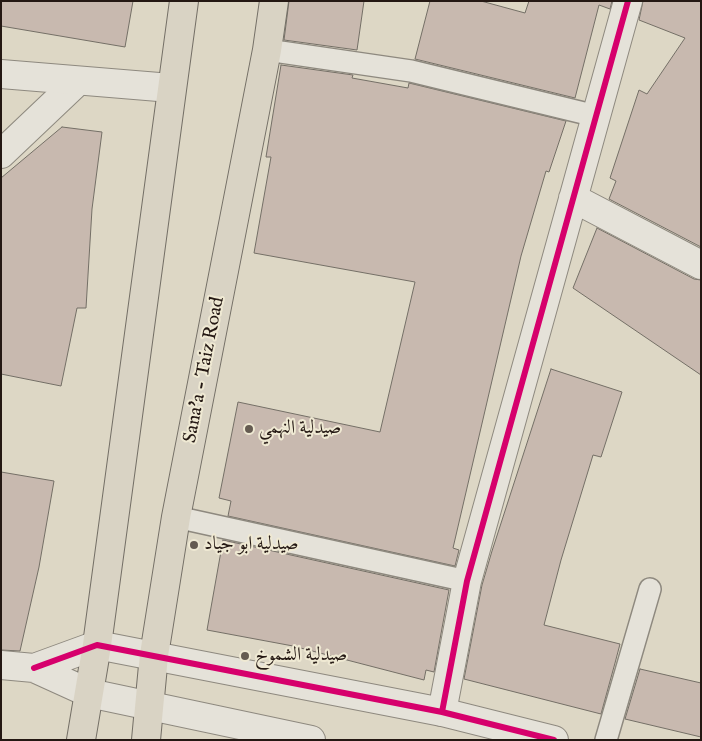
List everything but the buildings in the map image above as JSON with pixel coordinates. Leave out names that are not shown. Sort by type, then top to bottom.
[{"type":"highway","points":[[81,740],[97,645],[184,1]]},
{"type":"highway","name":"Sana'a - Taiz Road","points":[[146,740],[154,655],[176,517],[267,50],[274,1]]},
{"type":"street","points":[[442,712],[467,581],[628,1]]},
{"type":"street","points":[[1,74],[171,88]]},
{"type":"street","points":[[1,154],[78,80]]},
{"type":"street","points":[[573,198],[701,265]]},
{"type":"street","points":[[34,668],[97,645],[442,712],[554,740]]},
{"type":"street","points":[[1,665],[34,668],[89,693],[311,740]]},
{"type":"lane","points":[[267,50],[411,71],[596,116]]},
{"type":"lane","points":[[176,517],[467,581]]},
{"type":"lane","points":[[606,740],[650,589]]},
{"type":"cycle path","points":[[442,712],[467,581],[628,1]]},
{"type":"cycle path","points":[[34,668],[97,645],[442,712],[554,740]]},
{"type":"place","name":"صيدلية النهمي","points":[[249,429]]},
{"type":"place","name":"صيدلية ابو جياد","points":[[194,545]]},
{"type":"place","name":"صيدلية الشموخ","points":[[245,656]]}]
